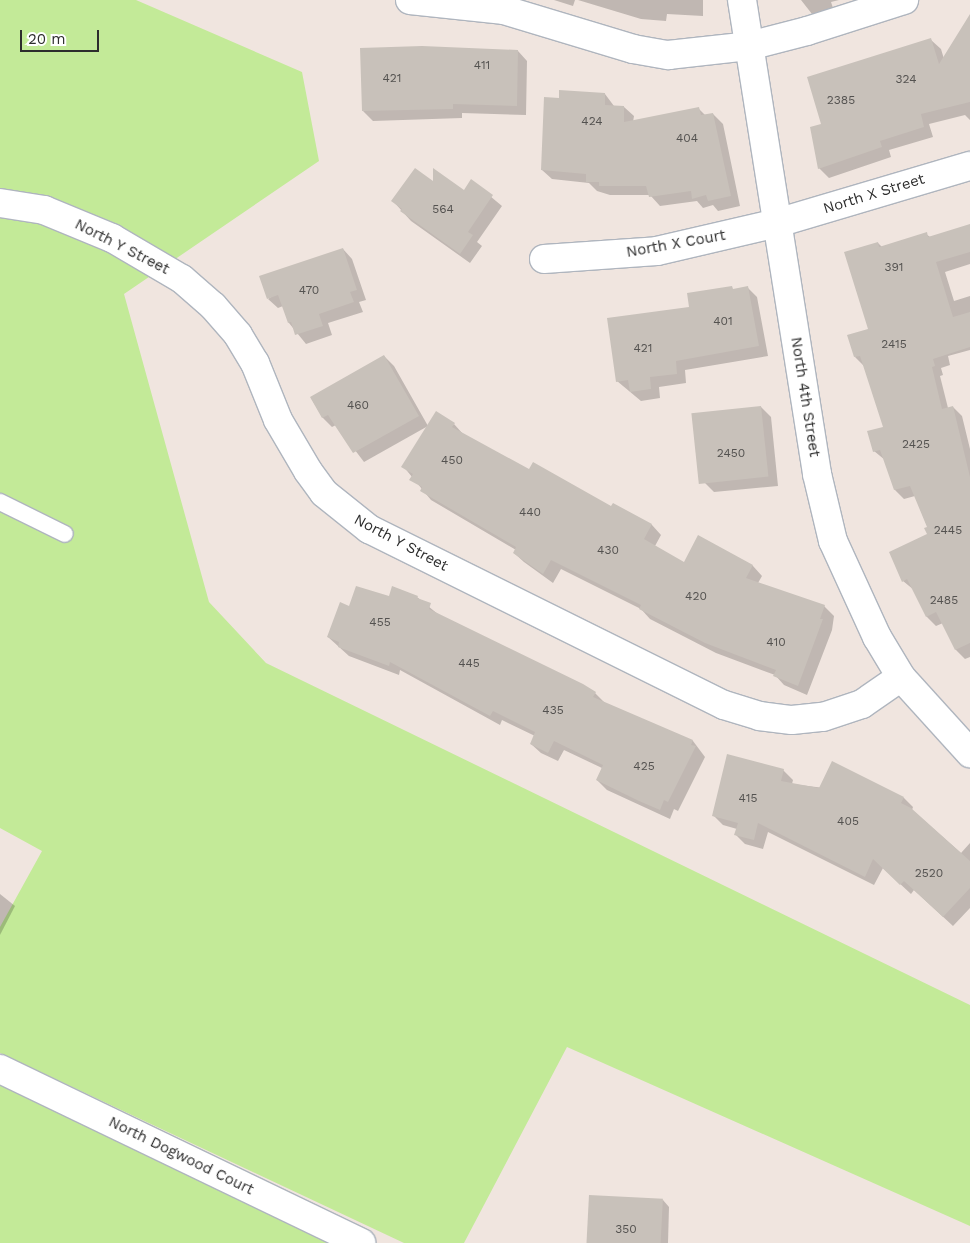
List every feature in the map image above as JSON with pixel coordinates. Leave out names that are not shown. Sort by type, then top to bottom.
[{"type":"street","points":[[410,0],[480,6],[512,12],[651,53],[689,54],[749,46],[807,32],[904,0]]},
{"type":"street","name":"North 4th Street","points":[[742,0],[817,474],[833,540],[877,637],[900,677],[970,753]]},
{"type":"street","name":"North X Street","points":[[777,223],[970,166]]},
{"type":"street","name":"North Y Street","points":[[0,202],[44,210],[112,238],[182,278],[213,306],[238,335],[250,356],[278,420],[308,471],[324,493],[370,529],[724,705],[759,716],[792,720],[823,717],[862,704],[900,677]]},
{"type":"street","name":"North X Court","points":[[544,259],[657,251],[777,223]]},
{"type":"street","name":"North Dogwood Court","points":[[0,1069],[361,1243]]},
{"type":"lane","points":[[0,502],[65,534]]},
{"type":"green space","points":[[0,0],[136,0],[302,72],[319,161],[124,294],[209,602],[266,663],[970,1005],[970,1226],[567,1047],[464,1243],[404,1243],[0,1053],[0,927],[42,851],[0,828]]},
{"type":"green space","points":[[0,1080],[334,1243],[0,1243]]},
{"type":"building","points":[[970,14],[970,102],[921,114],[924,127],[880,141],[882,147],[818,169],[810,127],[821,124],[807,77],[931,38],[939,64]]},
{"type":"building","points":[[422,46],[518,50],[517,106],[453,104],[453,109],[362,111],[360,48]]},
{"type":"building","points":[[559,90],[605,93],[605,105],[624,106],[624,122],[699,107],[701,115],[713,113],[731,196],[708,201],[706,195],[692,199],[691,191],[649,197],[646,186],[599,186],[599,182],[586,182],[586,174],[541,170],[544,97],[559,98]]},
{"type":"building","points":[[415,168],[433,181],[433,168],[464,190],[471,179],[493,195],[468,232],[473,235],[460,254],[400,211],[402,209],[391,201]]},
{"type":"building","points":[[970,224],[970,252],[936,262],[953,317],[970,312],[970,347],[933,359],[935,366],[932,367],[942,409],[953,406],[970,477],[970,643],[955,650],[936,612],[926,617],[907,579],[902,582],[889,552],[927,534],[924,528],[927,527],[910,486],[894,490],[880,450],[873,452],[867,431],[883,427],[860,356],[854,357],[847,335],[868,329],[844,252],[878,242],[879,247],[927,232],[928,237]]},
{"type":"building","points":[[343,248],[357,290],[350,292],[354,302],[319,314],[323,326],[295,335],[291,322],[288,323],[278,295],[267,299],[259,276]]},
{"type":"building","points":[[732,286],[733,289],[748,286],[759,346],[676,361],[677,374],[650,377],[651,389],[630,392],[628,380],[616,382],[607,318],[689,307],[687,293]]},
{"type":"building","points":[[384,355],[419,416],[353,453],[328,415],[322,418],[310,397]]},
{"type":"building","points":[[761,406],[768,477],[699,484],[691,413]]},
{"type":"building","points":[[436,411],[455,423],[452,427],[529,469],[533,462],[611,506],[613,503],[652,524],[644,539],[684,562],[698,535],[753,565],[746,578],[825,605],[820,619],[823,619],[798,686],[773,676],[776,670],[705,643],[639,609],[641,605],[551,560],[543,574],[513,553],[516,547],[420,491],[422,487],[409,480],[413,474],[401,467]]},
{"type":"building","points":[[356,586],[389,596],[392,586],[418,596],[417,598],[431,603],[429,609],[583,684],[596,692],[593,697],[693,740],[691,745],[696,746],[668,802],[664,800],[660,810],[639,801],[596,780],[603,765],[554,741],[548,753],[530,744],[535,732],[493,711],[490,716],[390,662],[389,666],[338,647],[339,642],[327,637],[340,602],[349,606]]},
{"type":"building","points":[[727,754],[784,769],[781,781],[819,788],[832,761],[904,797],[901,803],[911,808],[970,861],[970,888],[943,917],[904,881],[900,885],[873,859],[865,877],[758,823],[754,840],[734,835],[738,823],[712,816]]},
{"type":"building","points":[[589,1195],[663,1199],[661,1243],[586,1243]]}]
